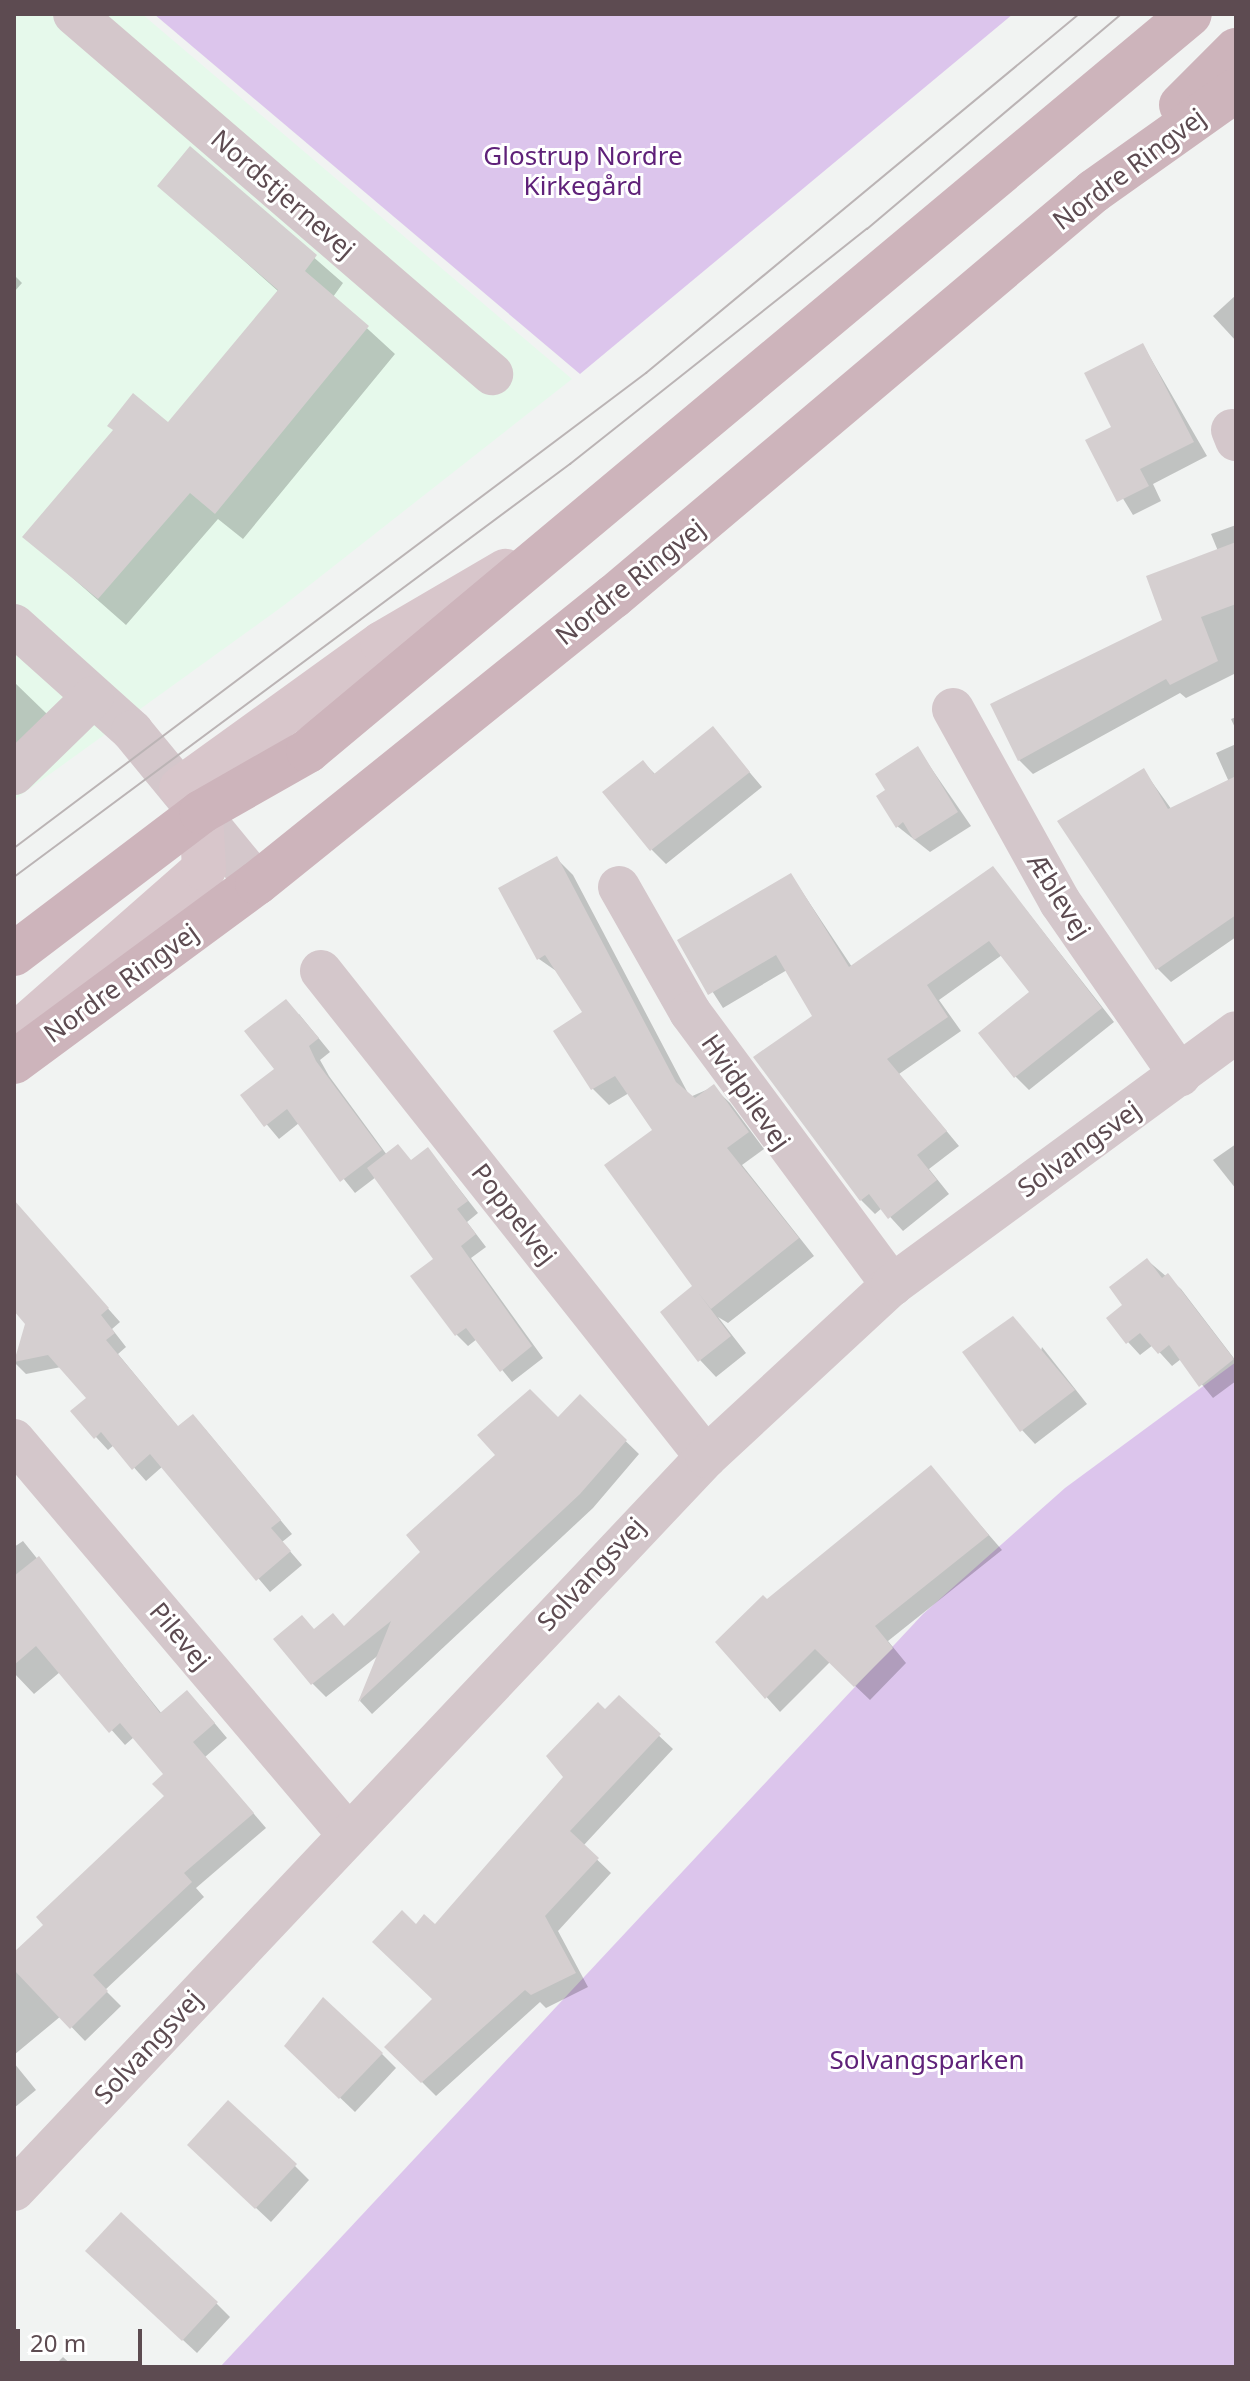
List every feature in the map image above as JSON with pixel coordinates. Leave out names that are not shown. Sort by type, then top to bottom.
[{"type":"main road","points":[[14,954],[191,800],[308,751],[1190,14]]},
{"type":"main road","points":[[1094,191],[1236,50]]},
{"type":"main road","name":"Nordre Ringvej","points":[[14,1062],[257,883],[613,597],[1094,191],[1236,90]]},
{"type":"main road","points":[[14,1036],[204,869],[191,800]]},
{"type":"street","name":"Nordstjernevej","points":[[74,14],[492,374]]},
{"type":"street","points":[[14,625],[93,697],[191,800],[257,883]]},
{"type":"street","points":[[14,774],[93,697]]},
{"type":"street","name":"Æblevej","points":[[953,709],[1060,902],[1180,1075]]},
{"type":"street","name":"Hvidpilevej","points":[[619,887],[690,1012],[892,1285]]},
{"type":"street","name":"Poppelvej","points":[[321,971],[706,1457]]},
{"type":"street","name":"Solvangsvej","points":[[14,2190],[347,1833],[706,1457],[892,1285],[1236,1032]]},
{"type":"street","name":"Pilevej","points":[[14,1440],[347,1833]]},
{"type":"shaded area","points":[[14,14],[142,14],[572,379],[283,606],[14,800]]},
{"type":"green space","name":"Glostrup Nordre Kirkegård","points":[[154,14],[1013,14],[580,374]]},
{"type":"green space","name":"Solvangsparken","points":[[1236,1362],[1236,2367],[220,2367],[923,1614],[1065,1488]]},
{"type":"building","points":[[190,146],[317,255],[305,271],[369,326],[215,514],[190,493],[98,599],[22,537],[113,430],[107,426],[133,393],[168,422],[278,290],[157,186]]},
{"type":"building","points":[[1143,343],[1194,442],[1140,469],[1149,486],[1117,502],[1085,440],[1111,427],[1084,373]]},
{"type":"building","points":[[1236,542],[1236,604],[1201,617],[1218,661],[1170,685],[1166,679],[1018,761],[990,704],[1162,620],[1146,576]]},
{"type":"building","points":[[713,726],[750,772],[650,851],[602,792],[643,760],[654,774]]},
{"type":"building","points":[[918,746],[958,812],[914,840],[903,822],[896,828],[876,796],[885,790],[875,774]]},
{"type":"building","points":[[1144,768],[1168,809],[1236,776],[1236,915],[1156,970],[1057,821]]},
{"type":"building","points":[[557,856],[676,1082],[695,1098],[714,1084],[749,1132],[727,1148],[799,1238],[711,1309],[697,1291],[731,1336],[698,1362],[660,1312],[692,1286],[604,1165],[652,1130],[615,1076],[591,1090],[553,1031],[582,1012],[545,955],[537,960],[498,888]]},
{"type":"building","points":[[993,866],[1102,1008],[1014,1078],[978,1033],[1029,992],[989,941],[927,985],[948,1017],[887,1059],[947,1131],[917,1155],[937,1180],[888,1219],[869,1194],[860,1201],[753,1057],[812,1016],[776,955],[708,995],[677,940],[791,873],[849,967]]},
{"type":"building","points":[[286,999],[319,1038],[309,1046],[316,1061],[382,1150],[340,1182],[287,1109],[264,1127],[240,1095],[274,1069],[244,1031]]},
{"type":"building","points":[[398,1144],[411,1160],[428,1147],[468,1201],[457,1209],[476,1234],[461,1246],[532,1346],[500,1372],[466,1328],[455,1336],[410,1276],[433,1259],[367,1168]]},
{"type":"building","points":[[14,1200],[109,1308],[101,1315],[115,1333],[106,1340],[178,1426],[193,1414],[281,1520],[271,1528],[291,1551],[256,1581],[150,1454],[132,1470],[101,1432],[94,1439],[70,1411],[86,1398],[48,1355],[14,1362],[25,1324],[14,1311]]},
{"type":"building","points":[[1147,1258],[1162,1278],[1168,1273],[1234,1359],[1199,1387],[1169,1345],[1158,1354],[1140,1333],[1126,1344],[1106,1318],[1122,1305],[1109,1287]]},
{"type":"building","points":[[1013,1316],[1075,1390],[1020,1432],[962,1352]]},
{"type":"building","points":[[530,1389],[558,1417],[580,1394],[627,1440],[580,1494],[358,1702],[391,1621],[311,1685],[273,1639],[302,1615],[314,1629],[333,1613],[344,1626],[420,1552],[406,1535],[495,1455],[477,1435]]},
{"type":"building","points":[[931,1465],[989,1535],[875,1626],[893,1648],[854,1687],[815,1649],[765,1699],[715,1642],[763,1595],[767,1599]]},
{"type":"building","points":[[39,1556],[160,1713],[187,1690],[215,1723],[193,1742],[254,1813],[184,1873],[192,1882],[93,1975],[108,1991],[70,2029],[14,1970],[14,1952],[43,1925],[36,1917],[164,1796],[152,1784],[163,1774],[120,1723],[109,1733],[36,1646],[14,1665],[14,1576]]},
{"type":"building","points":[[619,1695],[661,1734],[570,1831],[599,1858],[545,1916],[576,1973],[531,1995],[525,1990],[421,2083],[384,2047],[432,1999],[372,1942],[402,1910],[416,1924],[424,1914],[435,1924],[563,1777],[546,1756],[598,1702],[605,1709]]},
{"type":"building","points":[[323,1997],[383,2053],[339,2099],[284,2046]]},
{"type":"building","points":[[228,2100],[297,2164],[255,2209],[187,2145]]},
{"type":"building","points":[[121,2212],[218,2302],[182,2341],[85,2251]]},
{"type":"tram line","points":[[14,848],[646,373],[1079,14]]},
{"type":"tram line","points":[[14,877],[570,464],[867,229],[1121,14]]}]
